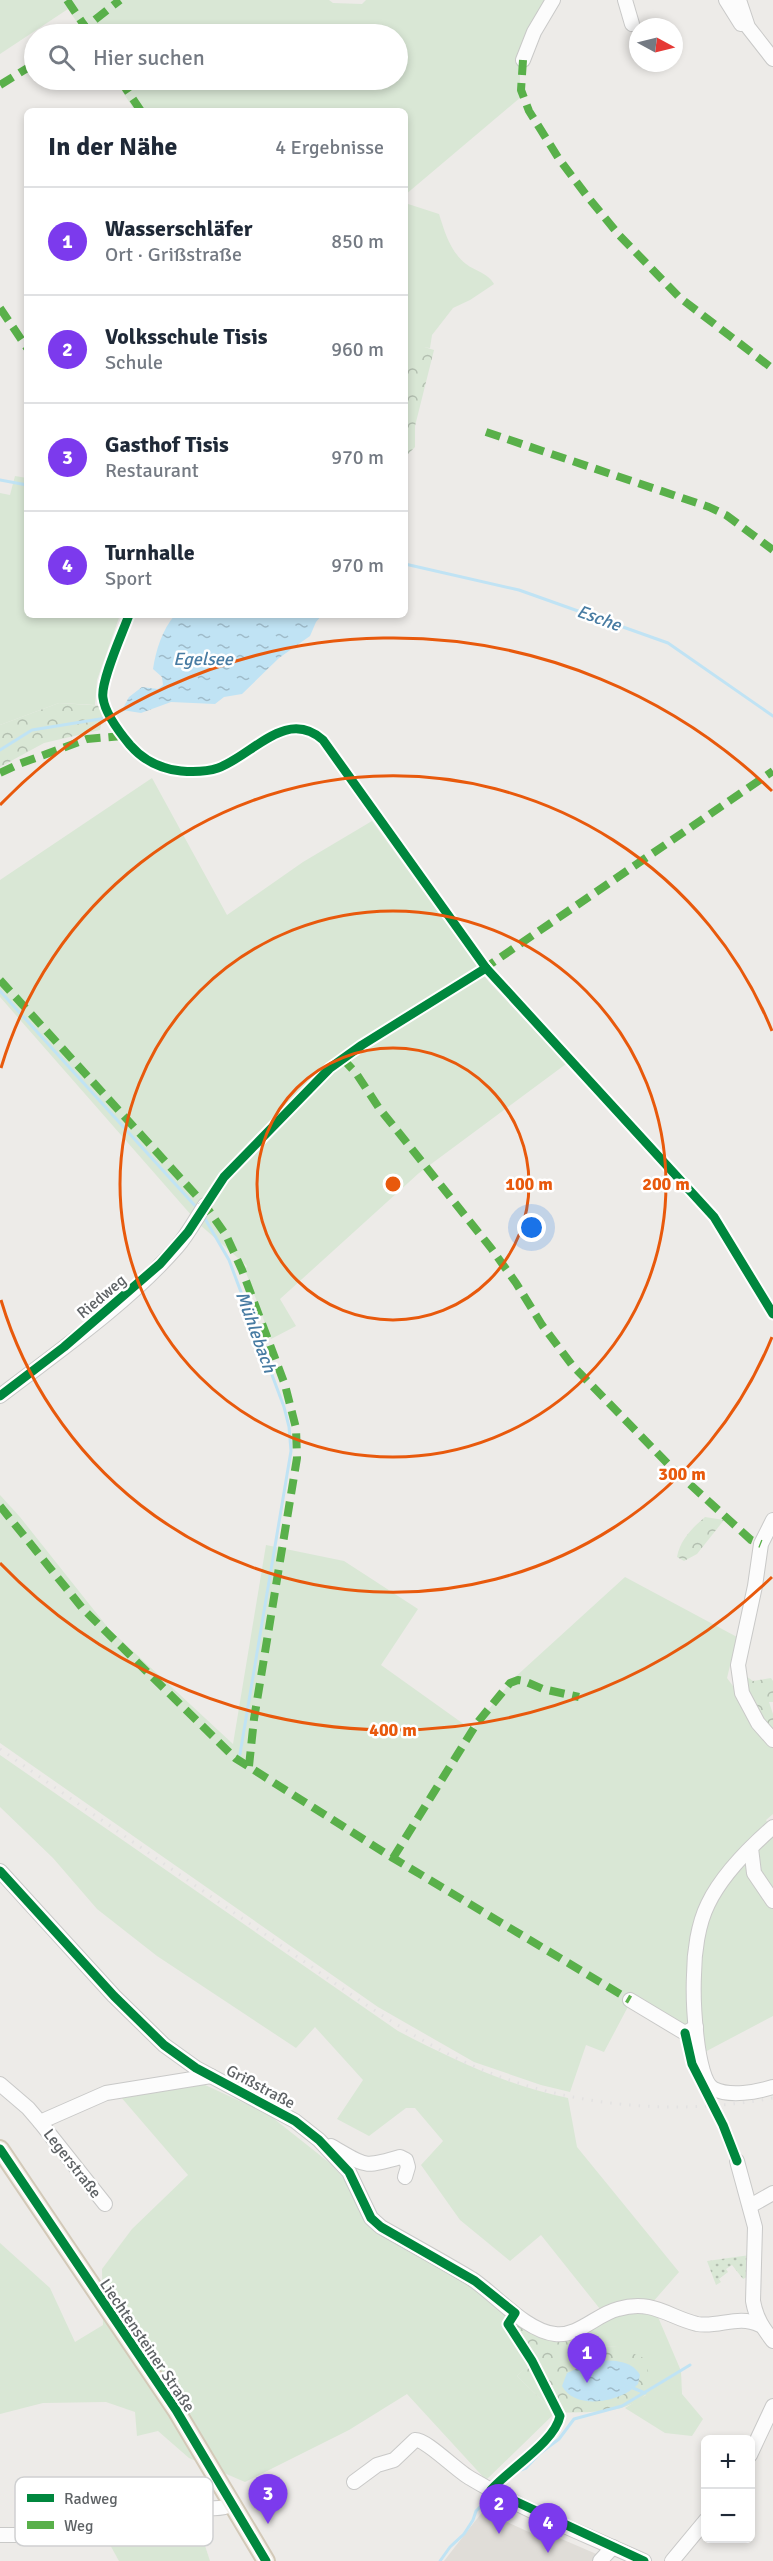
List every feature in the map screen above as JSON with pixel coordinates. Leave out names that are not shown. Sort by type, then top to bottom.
[{"type":"main road","name":"Liechtensteiner Straße","points":[[0,2149],[176,2410],[266,2561]]},
{"type":"street","points":[[523,60],[534,32],[553,0]]},
{"type":"street","points":[[625,0],[630,18]]},
{"type":"street","points":[[726,0],[741,24],[748,27]]},
{"type":"street","points":[[739,0],[748,27],[773,59]]},
{"type":"street","name":"Riedweg","points":[[0,1396],[64,1347],[160,1264],[178,1246],[202,1210]]},
{"type":"street","points":[[773,1520],[761,1544],[755,1586],[738,1665],[742,1693],[758,1723],[773,1740]]},
{"type":"street","points":[[773,1827],[736,1864],[713,1895],[703,1915],[694,1975],[696,2027],[701,2066],[707,2083],[714,2089],[733,2092],[773,2087]]},
{"type":"street","points":[[751,1848],[754,1873],[773,1902]]},
{"type":"street","points":[[736,1864],[752,1865]]},
{"type":"street","name":"Grißstraße","points":[[0,1871],[47,1925],[134,2017],[164,2045],[211,2076],[278,2110],[319,2140],[360,2164],[376,2164],[400,2157],[406,2160],[408,2167],[405,2177]]},
{"type":"street","points":[[630,2000],[685,2033],[696,2027]]},
{"type":"street","name":"Legerstraße","points":[[40,2122],[106,2093],[211,2076]]},
{"type":"street","name":"Legerstraße","points":[[0,2084],[28,2108],[105,2204]]},
{"type":"street","name":"Grißstraße","points":[[319,2140],[348,2172],[371,2218],[381,2227],[475,2281],[538,2328],[552,2334],[575,2330],[618,2309],[642,2306],[664,2310],[698,2324],[738,2319],[760,2325]]},
{"type":"street","points":[[737,2161],[755,2227],[753,2301],[760,2325],[773,2342]]},
{"type":"street","points":[[750,2206],[773,2193]]},
{"type":"street","points":[[738,2319],[753,2301]]},
{"type":"street","points":[[755,2445],[773,2406]]},
{"type":"street","points":[[354,2482],[377,2465],[394,2460],[415,2440],[419,2439],[448,2464],[496,2492],[644,2561]]},
{"type":"street","points":[[213,2508],[233,2504]]},
{"type":"street","points":[[672,2561],[701,2525]]},
{"type":"street","points":[[600,2561],[612,2547]]},
{"type":"shaded area","points":[[483,2511],[540,2537],[543,2531],[601,2556],[596,2561],[444,2561]]},
{"type":"green space","points":[[0,0],[329,0],[333,3],[362,4],[366,0],[550,0],[520,54],[516,56],[521,97],[408,192],[408,108],[133,108],[121,90],[408,90],[408,24],[78,24],[68,9],[45,24],[24,24],[24,38],[0,54]]},
{"type":"green space","points":[[408,204],[439,214],[446,235],[460,259],[485,275],[494,284],[453,308],[432,335],[430,348],[421,347],[408,375]]},
{"type":"green space","points":[[421,346],[434,350],[415,426],[415,447],[408,454],[408,367]]},
{"type":"green space","points":[[15,476],[24,478],[24,618],[119,618],[97,680],[95,705],[59,703],[0,725],[0,493],[10,495]]},
{"type":"green space","points":[[59,703],[105,706],[100,730],[44,743],[0,767],[0,725]]},
{"type":"green space","points":[[152,778],[227,915],[303,862],[372,821],[489,982],[566,1064],[419,1173],[280,1299],[296,1326],[271,1339],[245,1270],[247,1266],[199,1224],[0,997],[0,880]]},
{"type":"green space","points":[[0,1495],[109,1629],[233,1744],[266,1545],[344,1561],[418,1609],[381,1665],[472,1730],[513,1679],[625,1577],[737,1637],[727,1678],[773,1740],[773,1814],[766,1820],[773,1832],[773,2016],[701,2054],[697,2029],[685,2032],[631,2001],[604,2052],[586,2045],[570,2092],[541,2085],[474,2062],[378,2007],[0,1743]]},
{"type":"green space","points":[[705,1517],[724,1520],[697,1554],[684,1561],[677,1557],[687,1535]]},
{"type":"green space","points":[[743,1674],[753,1681],[771,1678],[773,1681],[773,1702],[769,1702],[773,1714],[773,1740],[731,1702]]},
{"type":"green space","points":[[0,1755],[398,2031],[502,2079],[568,2098],[577,2147],[679,2272],[652,2303],[681,2371],[682,2394],[703,2419],[692,2436],[665,2433],[625,2408],[646,2395],[618,2347],[571,2345],[562,2334],[604,2314],[541,2235],[510,2261],[460,2220],[421,2165],[443,2141],[415,2108],[406,2108],[369,2136],[337,2119],[363,2080],[315,2027],[296,2048],[157,1956],[97,1909],[53,1858],[0,1807]]},
{"type":"green space","points":[[203,2084],[268,2114],[331,2164],[358,2195],[370,2218],[514,2313],[532,2362],[517,2376],[555,2413],[486,2480],[407,2394],[349,2430],[245,2482],[189,2458],[158,2431],[137,2436],[135,2412],[106,2402],[43,2403],[0,2414],[0,2243],[50,2288],[75,2342],[103,2325],[102,2269],[132,2229],[188,2175],[120,2096]]},
{"type":"green space","points":[[750,2255],[751,2275],[743,2279],[732,2265],[726,2269],[728,2272],[719,2279],[721,2282],[716,2285],[707,2261]]},
{"type":"green space","points":[[514,2313],[562,2334],[571,2345],[618,2347],[646,2359],[651,2388],[643,2397],[620,2408],[594,2412],[555,2413],[517,2376],[531,2362],[514,2345],[507,2324]]},
{"type":"green space","points":[[111,2546],[205,2546],[210,2561],[119,2561]]},
{"type":"water","name":"Egelsee","points":[[173,618],[319,618],[310,636],[279,658],[242,694],[224,697],[215,704],[171,702],[141,713],[122,710],[129,697],[142,687],[158,689],[163,685],[162,677],[153,669],[160,640]]},
{"type":"water","points":[[594,2361],[626,2363],[640,2375],[638,2384],[621,2395],[599,2401],[577,2399],[568,2394],[562,2386],[567,2373]]},
{"type":"waterway","name":"Esche","points":[[0,480],[24,484]]},
{"type":"waterway","name":"Esche","points":[[408,565],[519,590],[668,643],[773,716]]},
{"type":"waterway","name":"Mühlebach","points":[[0,750],[32,730],[106,718],[125,709]]},
{"type":"waterway","name":"Mühlebach","points":[[0,991],[198,1209]]},
{"type":"waterway","name":"Mühlebach","points":[[204,1217],[229,1260],[284,1407],[291,1451],[240,1754]]},
{"type":"waterway","name":"Mühlebach","points":[[498,2488],[515,2472],[526,2468],[539,2454],[559,2439],[574,2419],[622,2406],[690,2365]]},
{"type":"waterway","name":"Mühlebach","points":[[633,2388],[645,2393]]},
{"type":"waterway","name":"Mühlebach","points":[[440,2561],[450,2547],[464,2534],[476,2511],[492,2495]]},
{"type":"railway","points":[[0,1749],[325,1977],[399,2026],[450,2055],[527,2086],[608,2103],[691,2107],[773,2098]]},
{"type":"marked path","points":[[67,0],[83,24]]},
{"type":"marked path","points":[[90,24],[120,0]]},
{"type":"marked path","points":[[523,60],[521,90],[529,111],[559,159],[587,196],[619,235],[679,297],[773,369]]},
{"type":"marked path","points":[[0,85],[24,70]]},
{"type":"marked path","points":[[127,90],[139,108]]},
{"type":"marked path","points":[[0,308],[24,344]]},
{"type":"marked path","points":[[486,432],[709,507],[726,515],[773,550]]},
{"type":"marked path","points":[[0,773],[87,739],[122,736]]},
{"type":"marked path","points":[[482,970],[773,771]]},
{"type":"marked path","points":[[0,980],[205,1205],[226,1235],[242,1270],[285,1385],[296,1428],[297,1458],[254,1719],[249,1766]]},
{"type":"marked path","points":[[342,1058],[491,1248],[542,1325],[572,1365],[670,1466],[751,1540],[761,1544]]},
{"type":"marked path","points":[[0,1506],[83,1609],[235,1758],[393,1858],[630,2000]]},
{"type":"marked path","points":[[393,1858],[477,1723],[510,1683],[518,1680],[524,1681],[543,1689],[579,1697]]},
{"type":"cycle path","points":[[128,618],[108,669],[103,698],[110,717],[130,745],[141,756],[159,766],[195,772],[218,768],[231,762],[282,731],[296,729],[309,731],[323,740],[486,968],[714,1217],[773,1314]]},
{"type":"cycle path","points":[[0,1396],[64,1347],[160,1264],[188,1232],[224,1177],[330,1068],[362,1045],[486,968]]},
{"type":"cycle path","points":[[0,1871],[114,1996],[164,2045],[196,2068],[295,2121],[319,2140],[349,2172],[371,2218],[381,2227],[475,2281],[515,2313],[508,2324],[532,2361],[560,2416],[550,2436],[491,2490],[644,2561]]},
{"type":"cycle path","points":[[685,2033],[692,2064],[723,2125],[737,2161]]},
{"type":"cycle path","points":[[0,2149],[176,2410],[266,2561]]},
{"type":"place","name":"Wasserschläfer","points":[[587,2383]]},
{"type":"place","name":"Gasthof Tisis","points":[[268,2524]]},
{"type":"place","name":"Volksschule Tisis","points":[[499,2534]]},
{"type":"place","name":"Turnhalle","points":[[548,2553]]}]
